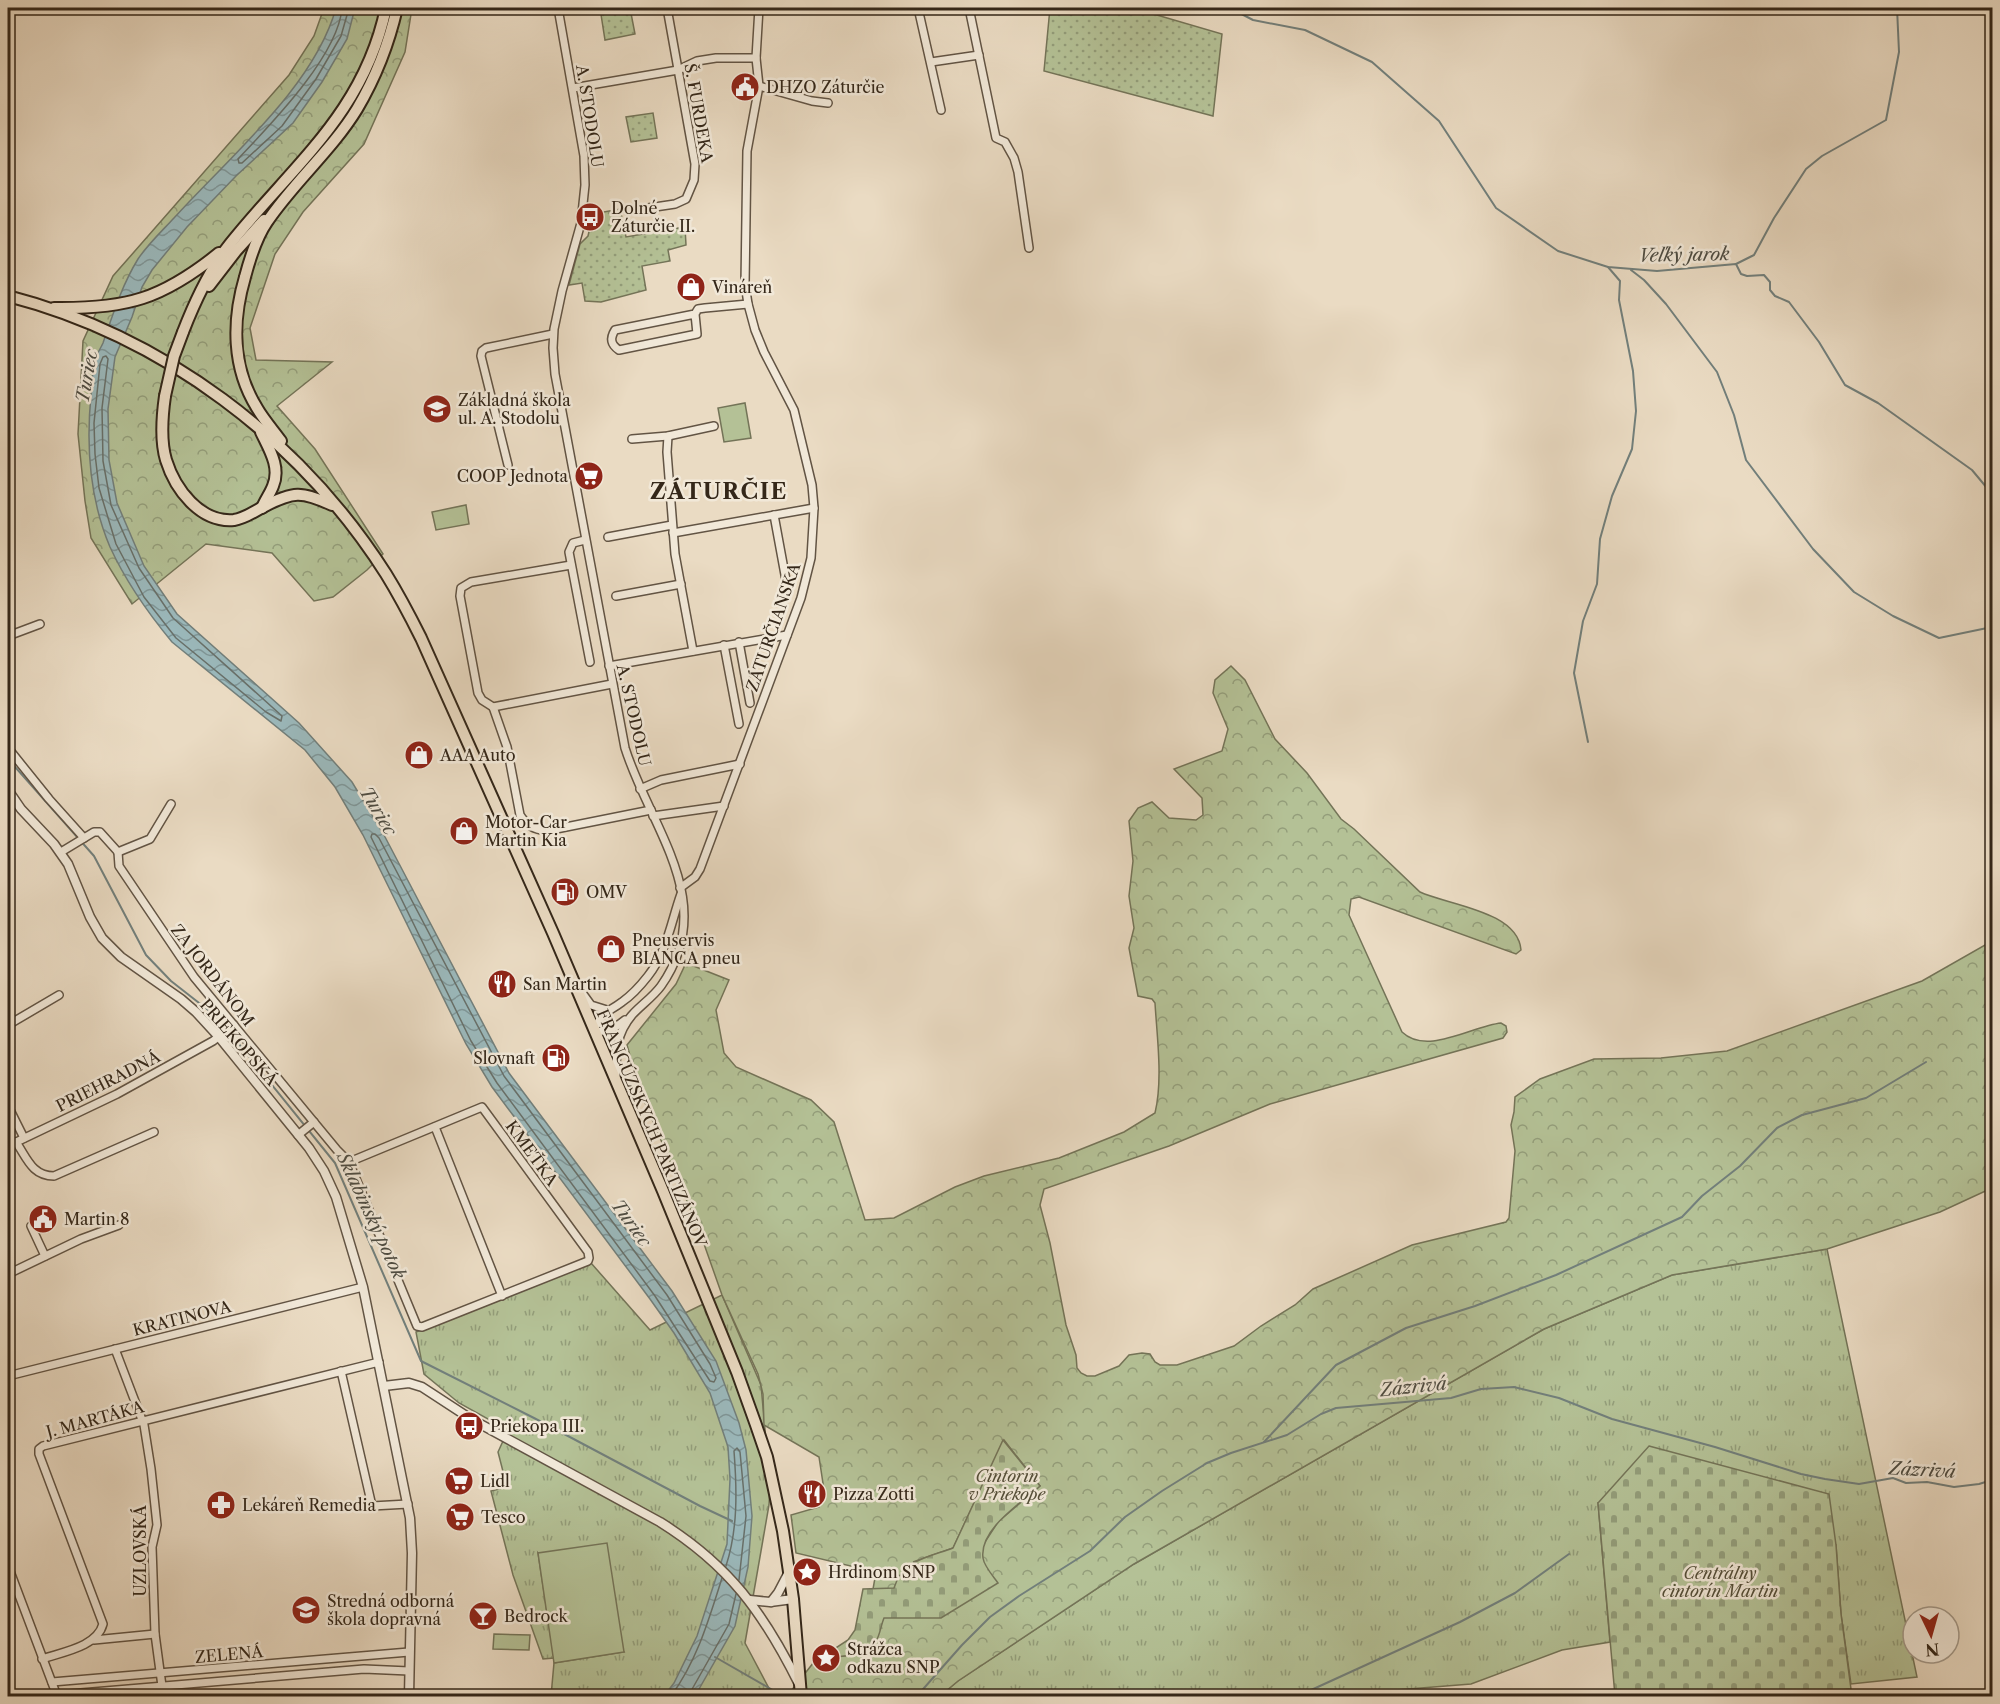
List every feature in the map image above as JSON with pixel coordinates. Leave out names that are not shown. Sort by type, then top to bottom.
[{"type":"main road","points":[[335,506],[313,497],[297,494],[286,496],[241,518],[220,519],[205,513],[187,498],[175,481],[166,460],[162,428],[165,396],[174,356],[201,289],[229,245],[299,167],[339,117],[368,65],[386,8]]},
{"type":"main road","points":[[295,461],[257,408],[242,375],[236,337],[236,316],[240,295],[254,250],[266,223],[333,144],[372,82],[397,8]]},
{"type":"main road","points":[[196,303],[236,251],[275,207],[290,194]]},
{"type":"main road","points":[[45,308],[87,309],[121,304],[154,294],[192,274],[229,245]]},
{"type":"main road","points":[[8,297],[95,327],[139,347],[197,380],[260,429],[295,461]]},
{"type":"main road","points":[[260,429],[272,454],[276,476],[273,488],[262,508]]},
{"type":"main road","name":"FRANCÚZSKYCH PARTIZÁNOV","points":[[295,461],[335,506],[380,566],[421,638],[572,979],[720,1329],[756,1425],[777,1503],[790,1572],[801,1692]]},
{"type":"street","name":"A. STODOLU","points":[[558,8],[584,156],[585,185],[581,223],[553,334],[557,387],[625,747],[640,789],[672,857],[680,891]]},
{"type":"street","name":"Š. FURDEKA","points":[[628,211],[675,204],[686,199],[694,180],[695,164],[667,8]]},
{"type":"street","name":"ZÁTURČIANSKA","points":[[680,891],[700,869],[801,598],[811,558],[814,507],[812,485],[794,410],[764,352],[748,304],[744,266],[747,151],[759,86],[756,58],[759,8]]},
{"type":"street","points":[[918,8],[942,110]]},
{"type":"street","points":[[969,8],[996,138],[1005,142],[1010,149],[1018,172],[1029,248]]},
{"type":"street","points":[[931,62],[979,55]]},
{"type":"street","points":[[573,88],[678,70],[697,61],[716,58],[756,58]]},
{"type":"street","points":[[759,86],[812,101],[828,103]]},
{"type":"street","points":[[694,314],[697,334],[619,350],[611,341],[611,335],[615,330],[694,314],[698,309],[748,304]]},
{"type":"street","points":[[508,465],[481,357],[482,351],[486,348],[553,334]]},
{"type":"street","points":[[632,439],[714,426]]},
{"type":"street","points":[[668,435],[672,529],[693,651]]},
{"type":"street","points":[[608,537],[774,515],[814,507]]},
{"type":"street","points":[[774,515],[788,591]]},
{"type":"street","name":"A. STODOLU","points":[[585,540],[573,543],[571,546],[572,565],[590,662]]},
{"type":"street","points":[[572,565],[471,582],[461,588],[460,597],[478,693],[482,700],[493,707],[507,747],[520,815],[525,823],[546,831],[652,813],[724,806]]},
{"type":"street","points":[[616,596],[681,584]]},
{"type":"street","points":[[8,636],[40,624]]},
{"type":"street","points":[[609,666],[787,635]]},
{"type":"street","points":[[739,642],[750,703]]},
{"type":"street","points":[[724,645],[740,724]]},
{"type":"street","points":[[493,707],[612,684]]},
{"type":"street","points":[[8,748],[84,838]]},
{"type":"street","points":[[640,789],[661,780],[740,764]]},
{"type":"street","name":"PRIEKOPSKÁ","points":[[8,790],[21,809],[60,852],[73,872],[90,917],[108,946],[181,999],[221,1035],[301,1133],[336,1197],[363,1287],[408,1504],[412,1542],[409,1696]]},
{"type":"street","points":[[60,852],[94,832],[100,832],[118,852],[150,839],[171,804]]},
{"type":"street","name":"ZA JORDÁNOM","points":[[118,852],[119,866],[194,977],[349,1162],[417,1326],[422,1328],[501,1296]]},
{"type":"street","points":[[680,891],[685,905],[685,923],[679,952],[661,986],[632,1015],[613,1029],[603,1032],[594,1031],[599,1019],[607,1010],[630,996],[655,966],[667,942],[680,891]]},
{"type":"street","points":[[572,979],[591,1005],[607,1010]]},
{"type":"street","points":[[8,1025],[60,995]]},
{"type":"street","points":[[616,1083],[615,1050],[618,1038],[632,1015]]},
{"type":"street","name":"PRIEHRADNÁ","points":[[8,1146],[117,1094],[221,1035],[234,1025]]},
{"type":"street","points":[[8,1106],[24,1138]]},
{"type":"street","name":"KMEŤKA","points":[[349,1162],[482,1107],[588,1252],[589,1257],[588,1260],[501,1296]]},
{"type":"street","points":[[301,1133],[314,1122]]},
{"type":"street","points":[[435,1127],[501,1296]]},
{"type":"street","points":[[16,1142],[35,1171],[40,1175],[54,1176],[154,1132]]},
{"type":"street","points":[[8,1274],[81,1239],[119,1225]]},
{"type":"street","points":[[31,1226],[45,1256]]},
{"type":"street","name":"KRATINOVA","points":[[8,1376],[363,1287]]},
{"type":"street","name":"UZLOVSKÁ","points":[[115,1349],[142,1420],[154,1494],[157,1525],[152,1547],[155,1634],[162,1686]]},
{"type":"street","name":"J. MARTÁKA","points":[[94,1640],[101,1630],[102,1619],[39,1449],[43,1446],[142,1420],[379,1362]]},
{"type":"street","points":[[341,1371],[372,1506],[408,1504]]},
{"type":"street","points":[[384,1386],[409,1383],[422,1387],[471,1419],[660,1521],[686,1538],[715,1562],[748,1598],[775,1637],[801,1692]]},
{"type":"street","points":[[8,1566],[57,1696]]},
{"type":"street","points":[[770,1602],[790,1572]]},
{"type":"street","points":[[748,1598],[770,1602],[793,1599]]},
{"type":"street","points":[[42,1659],[94,1640],[155,1634]]},
{"type":"street","name":"ZELENÁ","points":[[52,1682],[409,1652]]},
{"type":"street","name":"ZELENÁ","points":[[57,1696],[364,1669],[409,1671]]},
{"type":"green space","points":[[324,8],[412,8],[405,52],[364,144],[303,212],[275,254],[250,328],[256,360],[332,362],[277,406],[315,449],[383,554],[333,597],[314,601],[272,553],[206,544],[132,604],[91,538],[78,434],[83,341],[113,276],[289,75],[314,36]]},
{"type":"green space","points":[[600,8],[630,8],[635,34],[605,40]]},
{"type":"green space","points":[[1050,8],[1133,8],[1222,34],[1213,116],[1044,71]]},
{"type":"green space","points":[[653,113],[657,138],[631,142],[626,117]]},
{"type":"green space","points":[[620,209],[626,237],[685,227],[686,245],[668,250],[670,261],[642,266],[646,290],[601,302],[585,301],[582,283],[569,285],[580,244],[588,236],[593,214]]},
{"type":"green space","points":[[745,403],[751,438],[724,442],[718,408]]},
{"type":"green space","points":[[466,505],[469,524],[436,530],[432,512]]},
{"type":"green space","points":[[1231,666],[1245,680],[1275,739],[1307,773],[1341,819],[1420,892],[1480,911],[1508,926],[1517,937],[1521,950],[1516,954],[1359,897],[1351,899],[1349,915],[1402,1032],[1412,1039],[1437,1040],[1501,1023],[1506,1026],[1507,1032],[1503,1038],[1270,1104],[1169,1146],[1044,1189],[1040,1205],[1066,1325],[1076,1355],[1077,1368],[1081,1373],[1095,1376],[1119,1366],[1129,1355],[1150,1354],[1160,1365],[1177,1365],[1234,1346],[1295,1305],[1313,1289],[1412,1245],[1506,1222],[1509,1218],[1515,1151],[1511,1125],[1515,1097],[1540,1079],[1594,1059],[1661,1058],[1727,1051],[1922,981],[1992,941],[1992,1188],[1940,1212],[1827,1249],[1672,1275],[1544,1329],[1134,1564],[958,1681],[940,1696],[787,1696],[818,1657],[864,1641],[876,1572],[796,1553],[791,1515],[819,1507],[824,1490],[819,1457],[764,1425],[763,1394],[758,1374],[722,1295],[698,1227],[640,1091],[627,1045],[676,984],[686,963],[729,980],[716,1010],[724,1053],[736,1067],[811,1100],[834,1122],[865,1220],[894,1218],[955,1187],[984,1176],[1059,1158],[1124,1132],[1155,1113],[1159,1073],[1155,1003],[1152,999],[1138,996],[1129,948],[1134,928],[1129,896],[1133,861],[1129,821],[1138,808],[1152,802],[1169,818],[1196,820],[1203,815],[1202,798],[1174,769],[1222,751],[1228,729],[1213,693],[1215,680]],"holes":[[[1004,1440],[1040,1486],[998,1522],[983,1545],[913,1562],[953,1548]]]},
{"type":"green space","points":[[1827,1249],[1902,1605],[1901,1665],[1914,1665],[1917,1677],[1851,1684],[1841,1614],[1836,1545],[1598,1503],[1610,1642],[1562,1650],[1471,1684],[1321,1696],[940,1696],[958,1681],[1134,1564],[1544,1329],[1672,1275]]},
{"type":"green space","points":[[591,1263],[650,1330],[722,1295],[761,1385],[770,1485],[769,1505],[745,1643],[773,1696],[551,1696],[554,1663],[624,1652],[538,1553],[554,1658],[543,1659],[513,1575],[491,1491],[507,1487],[498,1452],[508,1430],[459,1403],[424,1374],[416,1332]]},
{"type":"green space","name":"Cintorín v Priekope","points":[[1003,1440],[1040,1486],[1003,1518],[988,1537],[983,1558],[998,1583],[941,1618],[884,1618],[879,1636],[865,1650],[852,1655],[822,1657],[848,1640],[855,1630],[863,1589],[894,1588],[903,1571],[910,1565],[953,1548]]},
{"type":"green space","name":"Centrálny cintorín Martin","points":[[1649,1446],[1829,1494],[1851,1689],[1781,1696],[1615,1696],[1598,1503]]},
{"type":"green space","points":[[607,1543],[624,1652],[554,1663],[538,1553]]},
{"type":"green space","points":[[494,1634],[530,1635],[529,1650],[493,1649]]},
{"type":"water","points":[[336,8],[355,8],[347,39],[322,82],[293,123],[236,176],[187,227],[152,270],[142,287],[115,357],[108,409],[109,460],[117,503],[144,566],[177,614],[299,723],[352,782],[384,835],[509,1073],[672,1291],[716,1361],[739,1423],[746,1450],[752,1516],[748,1567],[735,1626],[695,1696],[664,1696],[674,1683],[697,1636],[727,1544],[730,1479],[728,1447],[710,1393],[674,1333],[650,1299],[492,1087],[466,1044],[363,835],[335,787],[305,750],[172,642],[123,573],[110,547],[98,511],[91,473],[89,434],[93,367],[127,279],[138,259],[151,243],[244,146],[290,93],[309,66],[325,37]]},
{"type":"waterway","name":"Veľký jarok","points":[[1230,8],[1253,20],[1305,30],[1372,62],[1439,121],[1496,208],[1558,251],[1608,267],[1657,271],[1736,264],[1741,274],[1764,275],[1770,282],[1770,290],[1775,296],[1789,302],[1819,342],[1845,385],[1878,403],[1972,470],[1992,494]]},
{"type":"waterway","points":[[1736,264],[1754,255],[1774,218],[1806,169],[1822,156],[1886,120],[1899,52],[1897,8]]},
{"type":"waterway","points":[[1588,742],[1574,673],[1583,621],[1597,584],[1600,539],[1612,496],[1632,449],[1636,411],[1633,371],[1619,300],[1620,281],[1608,267]]},
{"type":"waterway","points":[[1631,270],[1644,280],[1666,304],[1717,372],[1734,415],[1746,460],[1813,549],[1854,592],[1893,616],[1939,638],[1992,627]]},
{"type":"waterway","name":"Sklabinský potok","points":[[8,759],[94,856],[146,955],[171,981],[217,1017],[335,1163],[421,1361],[732,1521]]},
{"type":"waterway","points":[[1264,1442],[1336,1365],[1406,1328],[1475,1306],[1556,1275],[1682,1217],[1702,1196],[1740,1166],[1777,1128],[1802,1115],[1866,1098],[1926,1062]]},
{"type":"waterway","name":"Zázrivá","points":[[917,1696],[990,1617],[1090,1551],[1125,1517],[1162,1491],[1207,1463],[1287,1435],[1321,1414],[1336,1408],[1451,1398],[1481,1389],[1514,1387],[1559,1398],[1612,1419],[1825,1479],[1859,1484],[1893,1478],[1906,1483],[1927,1482],[1954,1487],[1992,1480]]},
{"type":"waterway","points":[[1298,1696],[1460,1622],[1515,1593],[1569,1554]]},
{"type":"waterway","name":"Zázrivá","points":[[715,1657],[783,1696]]},
{"type":"place","name":"DHZO Záturčie","points":[[745,87]]},
{"type":"place","name":"Dolné Záturčie II.","points":[[590,217]]},
{"type":"place","name":"Vináreň","points":[[691,287]]},
{"type":"place","name":"Základná škola ul. A. Stodolu","points":[[437,409]]},
{"type":"place","name":"COOP Jednota","points":[[589,476]]},
{"type":"place","name":"AAA Auto","points":[[419,755]]},
{"type":"place","name":"Motor-Car Martin Kia","points":[[464,831]]},
{"type":"place","name":"OMV","points":[[565,892]]},
{"type":"place","name":"Pneuservis BIANCA pneu","points":[[611,949]]},
{"type":"place","name":"San Martin","points":[[502,984]]},
{"type":"place","name":"Slovnaft","points":[[556,1058]]},
{"type":"place","name":"Martin 8","points":[[43,1219]]},
{"type":"place","name":"Priekopa III.","points":[[469,1426]]},
{"type":"place","name":"Lidl","points":[[459,1481]]},
{"type":"place","name":"Pizza Zotti","points":[[812,1494]]},
{"type":"place","name":"Lekáreň Remedia","points":[[221,1505]]},
{"type":"place","name":"Tesco","points":[[460,1517]]},
{"type":"place","name":"Hrdinom SNP","points":[[807,1572]]},
{"type":"place","name":"Stredná odborná škola dopravná","points":[[306,1610]]},
{"type":"place","name":"Bedrock","points":[[483,1616]]},
{"type":"place","name":"Strážca odkazu SNP","points":[[826,1658]]},
{"type":"district","name":"ZÁTURČIE","points":[[719,491]]},
{"type":"water label","name":"Turiec","points":[[87,376]]},
{"type":"water label","name":"Turiec","points":[[378,811]]},
{"type":"water label","name":"Turiec","points":[[631,1223]]}]
